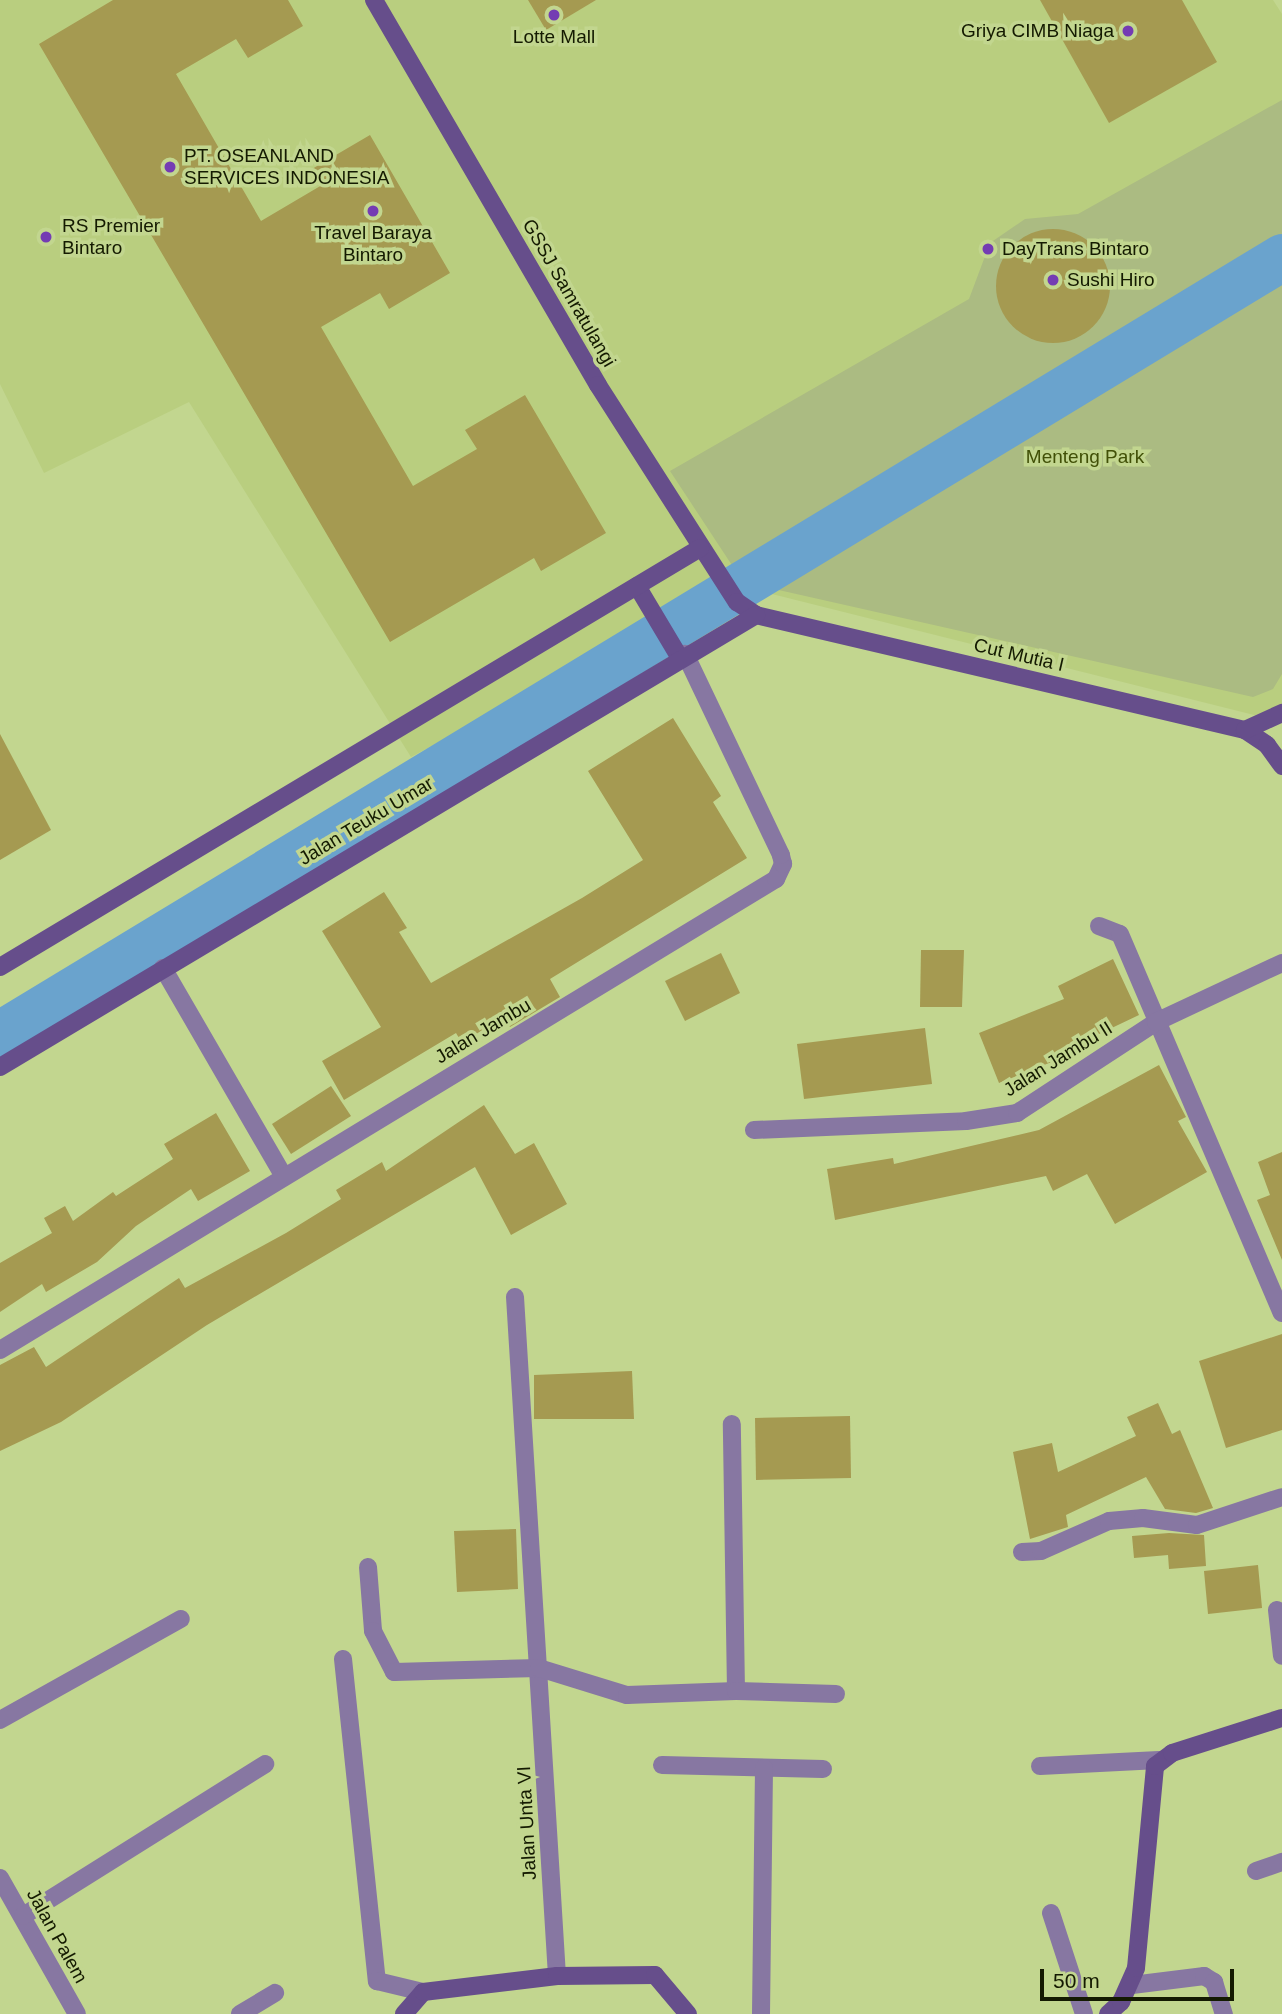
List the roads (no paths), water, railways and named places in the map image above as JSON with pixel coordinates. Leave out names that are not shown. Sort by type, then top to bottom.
[{"type":"main road","name":"GSSJ Samratulangi","points":[[374,0],[598,385],[737,602]]},
{"type":"main road","points":[[0,967],[700,548]]},
{"type":"main road","points":[[637,586],[682,656]]},
{"type":"main road","name":"Cut Mutia I","points":[[737,602],[756,615],[1245,730],[1267,745],[1282,765]]},
{"type":"main road","name":"Jalan Teuku Umar","points":[[0,1068],[682,656],[756,615]]},
{"type":"main road","points":[[1245,730],[1282,713]]},
{"type":"main road","points":[[1108,2014],[1132,1985],[1153,1775],[1159,1760],[1282,1718]]},
{"type":"main road","points":[[404,2014],[423,1992],[557,1976],[655,1975],[688,2014]]},
{"type":"street","name":"Jalan Jambu","points":[[0,1350],[780,874],[781,855],[682,656]]},
{"type":"street","points":[[1099,926],[1120,934],[1282,1313]]},
{"type":"street","name":"Jalan Jambu II","points":[[754,1130],[967,1121],[1017,1113],[1156,1022],[1282,963]]},
{"type":"street","points":[[163,968],[284,1177]]},
{"type":"street","name":"Jalan Unta VI","points":[[514,1297],[557,1976]]},
{"type":"street","points":[[732,1424],[736,1691]]},
{"type":"street","points":[[1022,1552],[1041,1551],[1109,1521],[1143,1518],[1197,1525],[1282,1497]]},
{"type":"street","points":[[368,1567],[373,1631],[394,1672],[539,1668],[627,1695],[736,1691],[836,1694]]},
{"type":"street","points":[[1277,1610],[1282,1656]]},
{"type":"street","points":[[0,1720],[181,1619]]},
{"type":"street","points":[[343,1659],[377,1981],[423,1992]]},
{"type":"street","points":[[1040,1766],[1159,1760]]},
{"type":"street","points":[[23,1916],[265,1764]]},
{"type":"street","points":[[662,1765],[823,1769]]},
{"type":"street","points":[[761,2014],[764,1768]]},
{"type":"street","points":[[1256,1871],[1282,1862]]},
{"type":"street","name":"Jalan Palem","points":[[0,1878],[77,2014]]},
{"type":"street","points":[[1051,1913],[1084,2014]]},
{"type":"street","points":[[1132,1985],[1204,1976],[1214,1982],[1224,2014]]},
{"type":"street","points":[[240,2014],[275,1993]]},
{"type":"waterway","points":[[0,1034],[1282,257]]},
{"type":"place","name":"Lotte Mall","points":[[554,15]]},
{"type":"place","name":"Griya CIMB Niaga","points":[[1128,31]]},
{"type":"place","name":"PT. OSEANLAND SERVICES INDONESIA","points":[[170,167]]},
{"type":"place","name":"Travel Baraya Bintaro","points":[[373,211]]},
{"type":"place","name":"RS Premier Bintaro","points":[[46,237]]},
{"type":"place","name":"DayTrans Bintaro","points":[[988,249]]},
{"type":"place","name":"Sushi Hiro","points":[[1053,280]]},
{"type":"park label","name":"Menteng Park","points":[[1085,457]]}]
